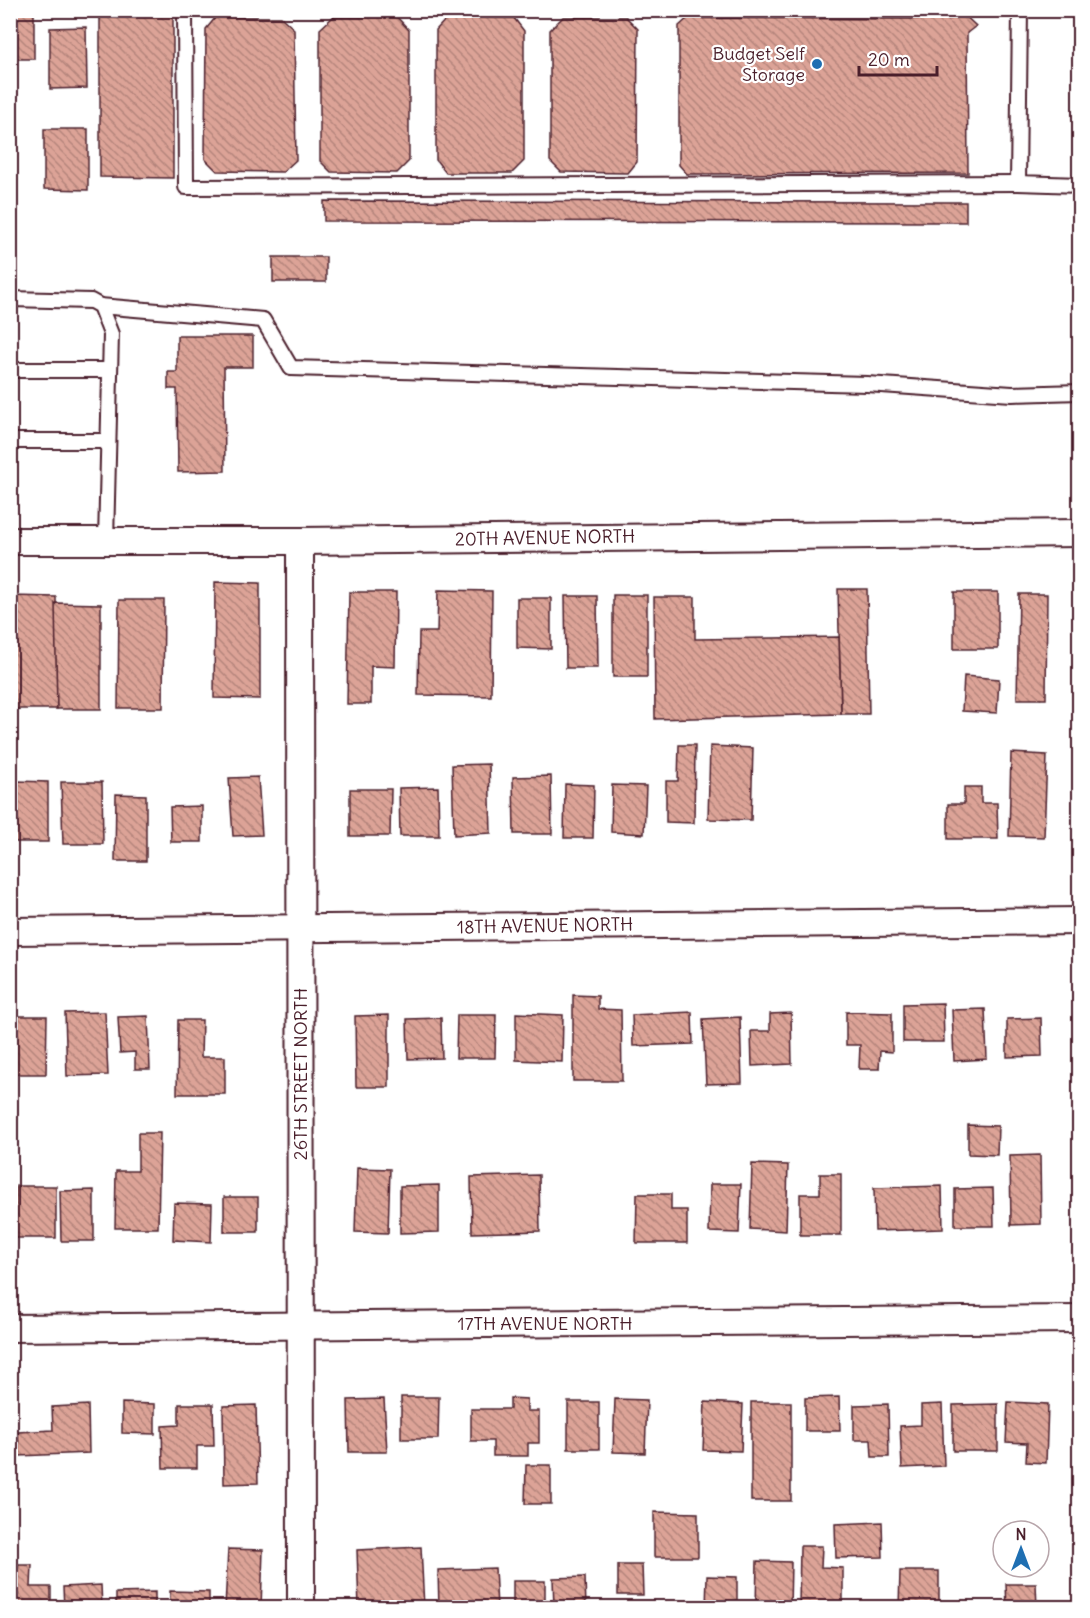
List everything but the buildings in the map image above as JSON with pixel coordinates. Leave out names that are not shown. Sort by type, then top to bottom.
[{"type":"street","name":"20TH AVENUE NORTH","points":[[10,541],[300,541],[1080,533]]},
{"type":"street","name":"26TH STREET NORTH","points":[[300,541],[301,1608]]},
{"type":"street","name":"18TH AVENUE NORTH","points":[[10,931],[1080,921]]},
{"type":"street","name":"17TH AVENUE NORTH","points":[[10,1328],[1080,1319]]},
{"type":"lane","points":[[185,10],[186,187],[1018,183],[1080,185]]},
{"type":"lane","points":[[1018,183],[1020,10]]},
{"type":"lane","points":[[10,299],[91,301],[99,306],[262,320],[291,369],[867,384],[1012,394],[1080,392]]},
{"type":"lane","points":[[99,306],[111,334],[106,541]]},
{"type":"lane","points":[[10,370],[110,370]]},
{"type":"lane","points":[[10,441],[108,441]]},
{"type":"place","name":"Budget Self Storage","points":[[817,64]]}]
